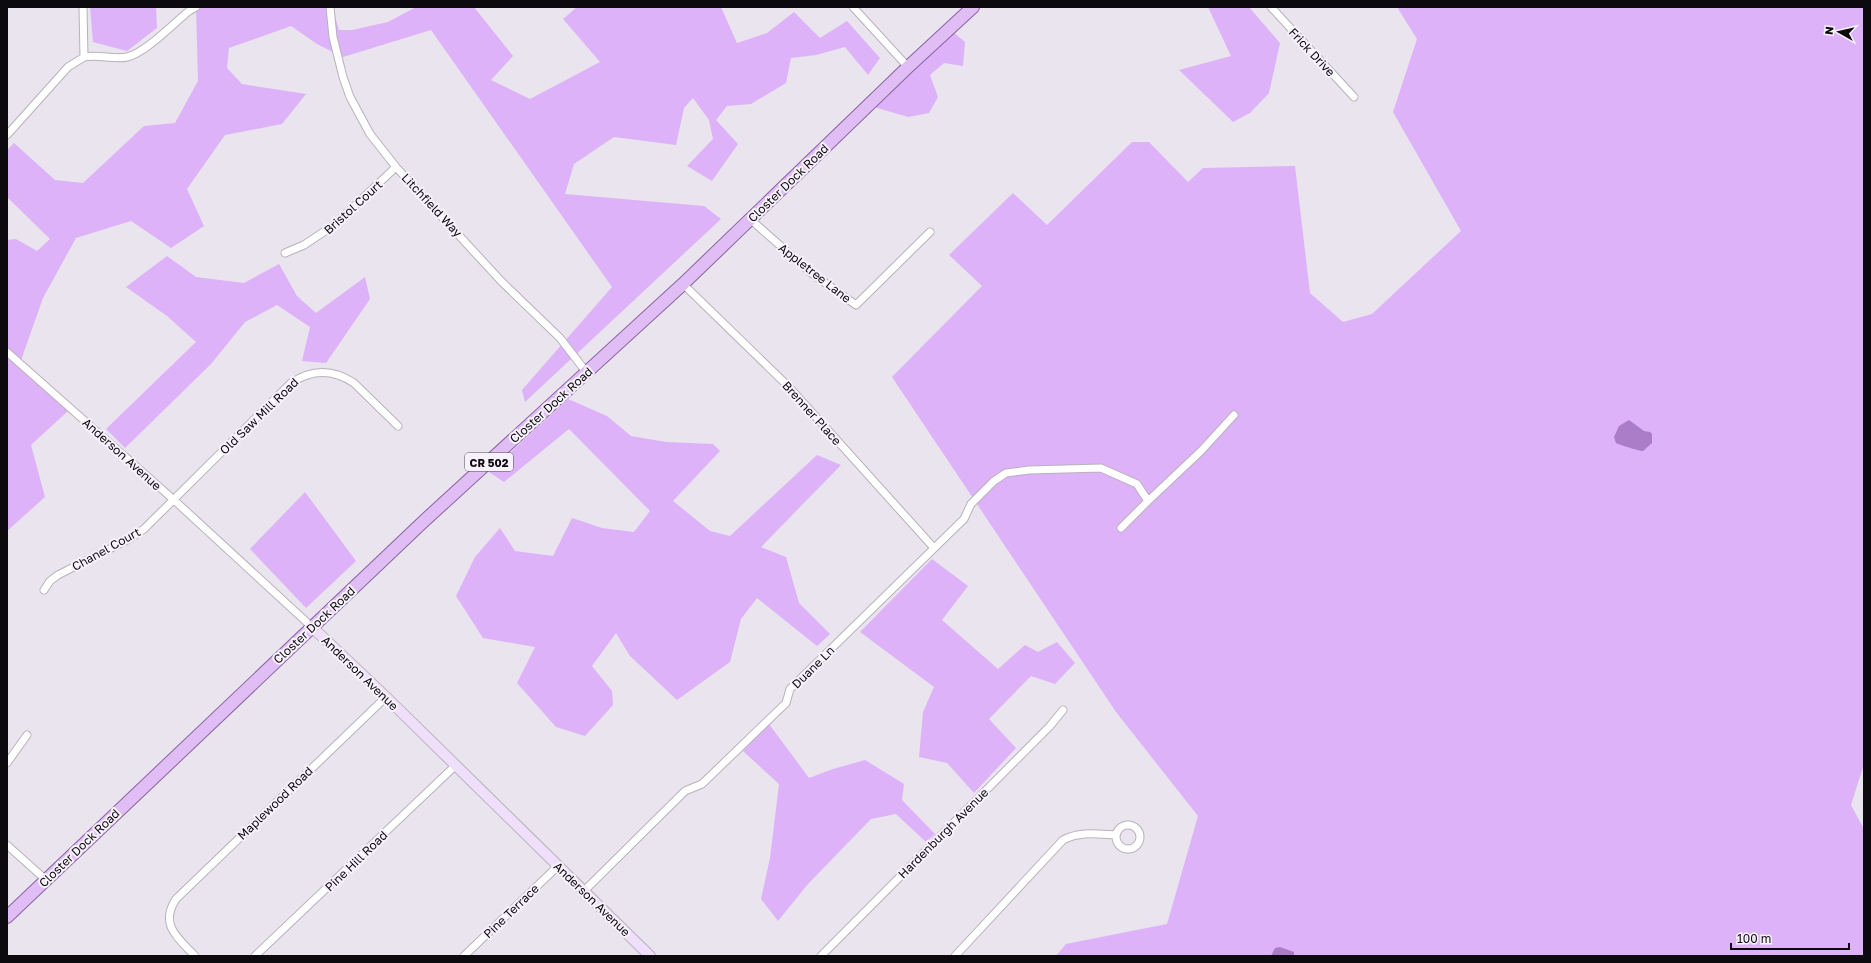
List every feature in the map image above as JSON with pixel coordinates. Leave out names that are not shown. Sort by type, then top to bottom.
[{"type":"main road","name":"Closter Dock Road","points":[[7,917],[424,521],[683,284],[908,67],[973,7]]},
{"type":"main road","name":"Anderson Avenue","points":[[312,627],[456,765],[650,956]]},
{"type":"street","points":[[83,7],[84,57]]},
{"type":"street","points":[[7,135],[68,66],[84,57],[96,55],[120,58],[137,54],[189,11],[196,7]]},
{"type":"street","name":"Litchfield Way","points":[[330,7],[337,57],[350,97],[370,134],[396,167],[502,281],[560,338],[587,373]]},
{"type":"street","points":[[852,7],[908,67]]},
{"type":"street","name":"Frick Drive","points":[[1271,7],[1354,97]]},
{"type":"street","name":"Bristol Court","points":[[285,253],[304,245],[325,232],[396,167]]},
{"type":"street","name":"Appletree Lane","points":[[750,219],[810,272],[856,305],[930,232]]},
{"type":"street","name":"Brenner Place","points":[[683,284],[789,387],[934,548]]},
{"type":"street","name":"Anderson Avenue","points":[[7,352],[174,500],[312,627]]},
{"type":"street","name":"Old Saw Mill Road","points":[[167,506],[290,383],[308,374],[327,372],[346,377],[354,382],[398,426]]},
{"type":"street","points":[[1121,528],[1201,451],[1234,415]]},
{"type":"street","name":"Duane Ln","points":[[584,890],[685,791],[702,784],[786,703],[790,689],[964,519],[971,504],[994,481],[1006,473],[1029,470],[1101,468],[1137,484],[1148,501]]},
{"type":"street","name":"Chanel Court","points":[[44,590],[50,581],[58,575],[134,536],[156,518],[167,506]]},
{"type":"street","name":"Maplewood Road","points":[[194,956],[175,935],[169,922],[169,913],[176,899],[386,697]]},
{"type":"street","name":"Hardenburgh Avenue","points":[[821,956],[1046,730],[1063,710]]},
{"type":"street","points":[[7,763],[27,735]]},
{"type":"street","name":"Pine Hill Road","points":[[256,956],[456,765]]},
{"type":"street","points":[[955,956],[1063,840],[1084,833],[1116,835]]},
{"type":"street","points":[[7,845],[46,880]]},
{"type":"street","name":"Pine Terrace","points":[[464,956],[558,866]]},
{"type":"shaded area","points":[[90,7],[156,7],[157,28],[127,51],[93,42]]},
{"type":"shaded area","points":[[196,7],[332,7],[339,30],[352,30],[388,22],[416,7],[474,7],[513,56],[491,80],[530,99],[600,62],[563,19],[577,7],[721,7],[737,43],[767,33],[794,12],[820,38],[847,21],[880,58],[868,75],[845,47],[816,55],[791,58],[786,83],[751,104],[727,106],[716,120],[738,144],[712,181],[687,166],[713,139],[709,120],[693,98],[684,108],[676,145],[614,137],[574,164],[565,194],[704,206],[721,219],[525,402],[522,390],[612,287],[431,30],[343,57],[317,44],[291,26],[229,48],[227,68],[242,84],[306,94],[282,124],[225,135],[187,189],[204,226],[171,248],[131,221],[76,238],[43,298],[19,366],[69,410],[31,445],[45,497],[7,531],[7,362],[9,357],[7,355],[7,240],[16,239],[37,251],[50,239],[7,197],[7,150],[14,143],[55,180],[83,183],[144,126],[175,123],[198,81]]},
{"type":"shaded area","points":[[1208,7],[1249,7],[1280,43],[1269,93],[1250,113],[1233,122],[1179,70],[1231,56]]},
{"type":"shaded area","points":[[1397,7],[1864,7],[1864,764],[1851,805],[1864,829],[1864,956],[1056,956],[1066,944],[1167,924],[1198,816],[1116,712],[892,377],[982,286],[949,255],[1013,193],[1047,225],[1132,142],[1149,142],[1188,182],[1203,168],[1295,166],[1310,293],[1343,322],[1372,314],[1461,231],[1393,112],[1417,39]]},
{"type":"shaded area","points":[[953,32],[965,42],[963,66],[944,63],[930,75],[938,97],[929,113],[908,117],[874,107]]},
{"type":"shaded area","points":[[167,256],[196,277],[244,283],[279,264],[297,296],[316,313],[365,277],[370,299],[326,363],[302,361],[310,327],[277,305],[245,322],[211,364],[125,448],[106,429],[196,342],[167,316],[126,287]]},
{"type":"shaded area","points":[[568,399],[607,416],[631,436],[666,442],[713,444],[720,451],[673,501],[710,531],[730,536],[817,455],[841,465],[761,547],[786,557],[799,603],[830,634],[817,646],[757,598],[741,619],[730,662],[677,700],[630,656],[616,633],[592,666],[612,691],[613,705],[585,736],[556,727],[517,683],[535,647],[483,638],[456,596],[475,557],[500,528],[515,551],[553,556],[572,518],[602,528],[634,532],[650,511],[569,429],[504,482],[489,472]]},
{"type":"shaded area","points":[[1629,420],[1644,431],[1652,434],[1652,443],[1643,451],[1616,443],[1614,437],[1619,426]]},
{"type":"shaded area","points":[[305,492],[356,561],[306,608],[250,549]]},
{"type":"shaded area","points":[[932,559],[968,586],[942,620],[998,669],[1025,645],[1038,652],[1057,642],[1075,663],[1055,684],[1031,676],[989,719],[1016,748],[974,793],[947,763],[919,757],[923,712],[934,687],[860,632]]},
{"type":"shaded area","points":[[769,724],[809,778],[833,769],[865,760],[904,784],[902,800],[935,834],[926,842],[896,814],[871,819],[808,884],[778,921],[761,899],[770,858],[779,784],[743,751]]},
{"type":"shaded area","points":[[1280,947],[1294,952],[1294,956],[1271,956],[1275,948]]}]
